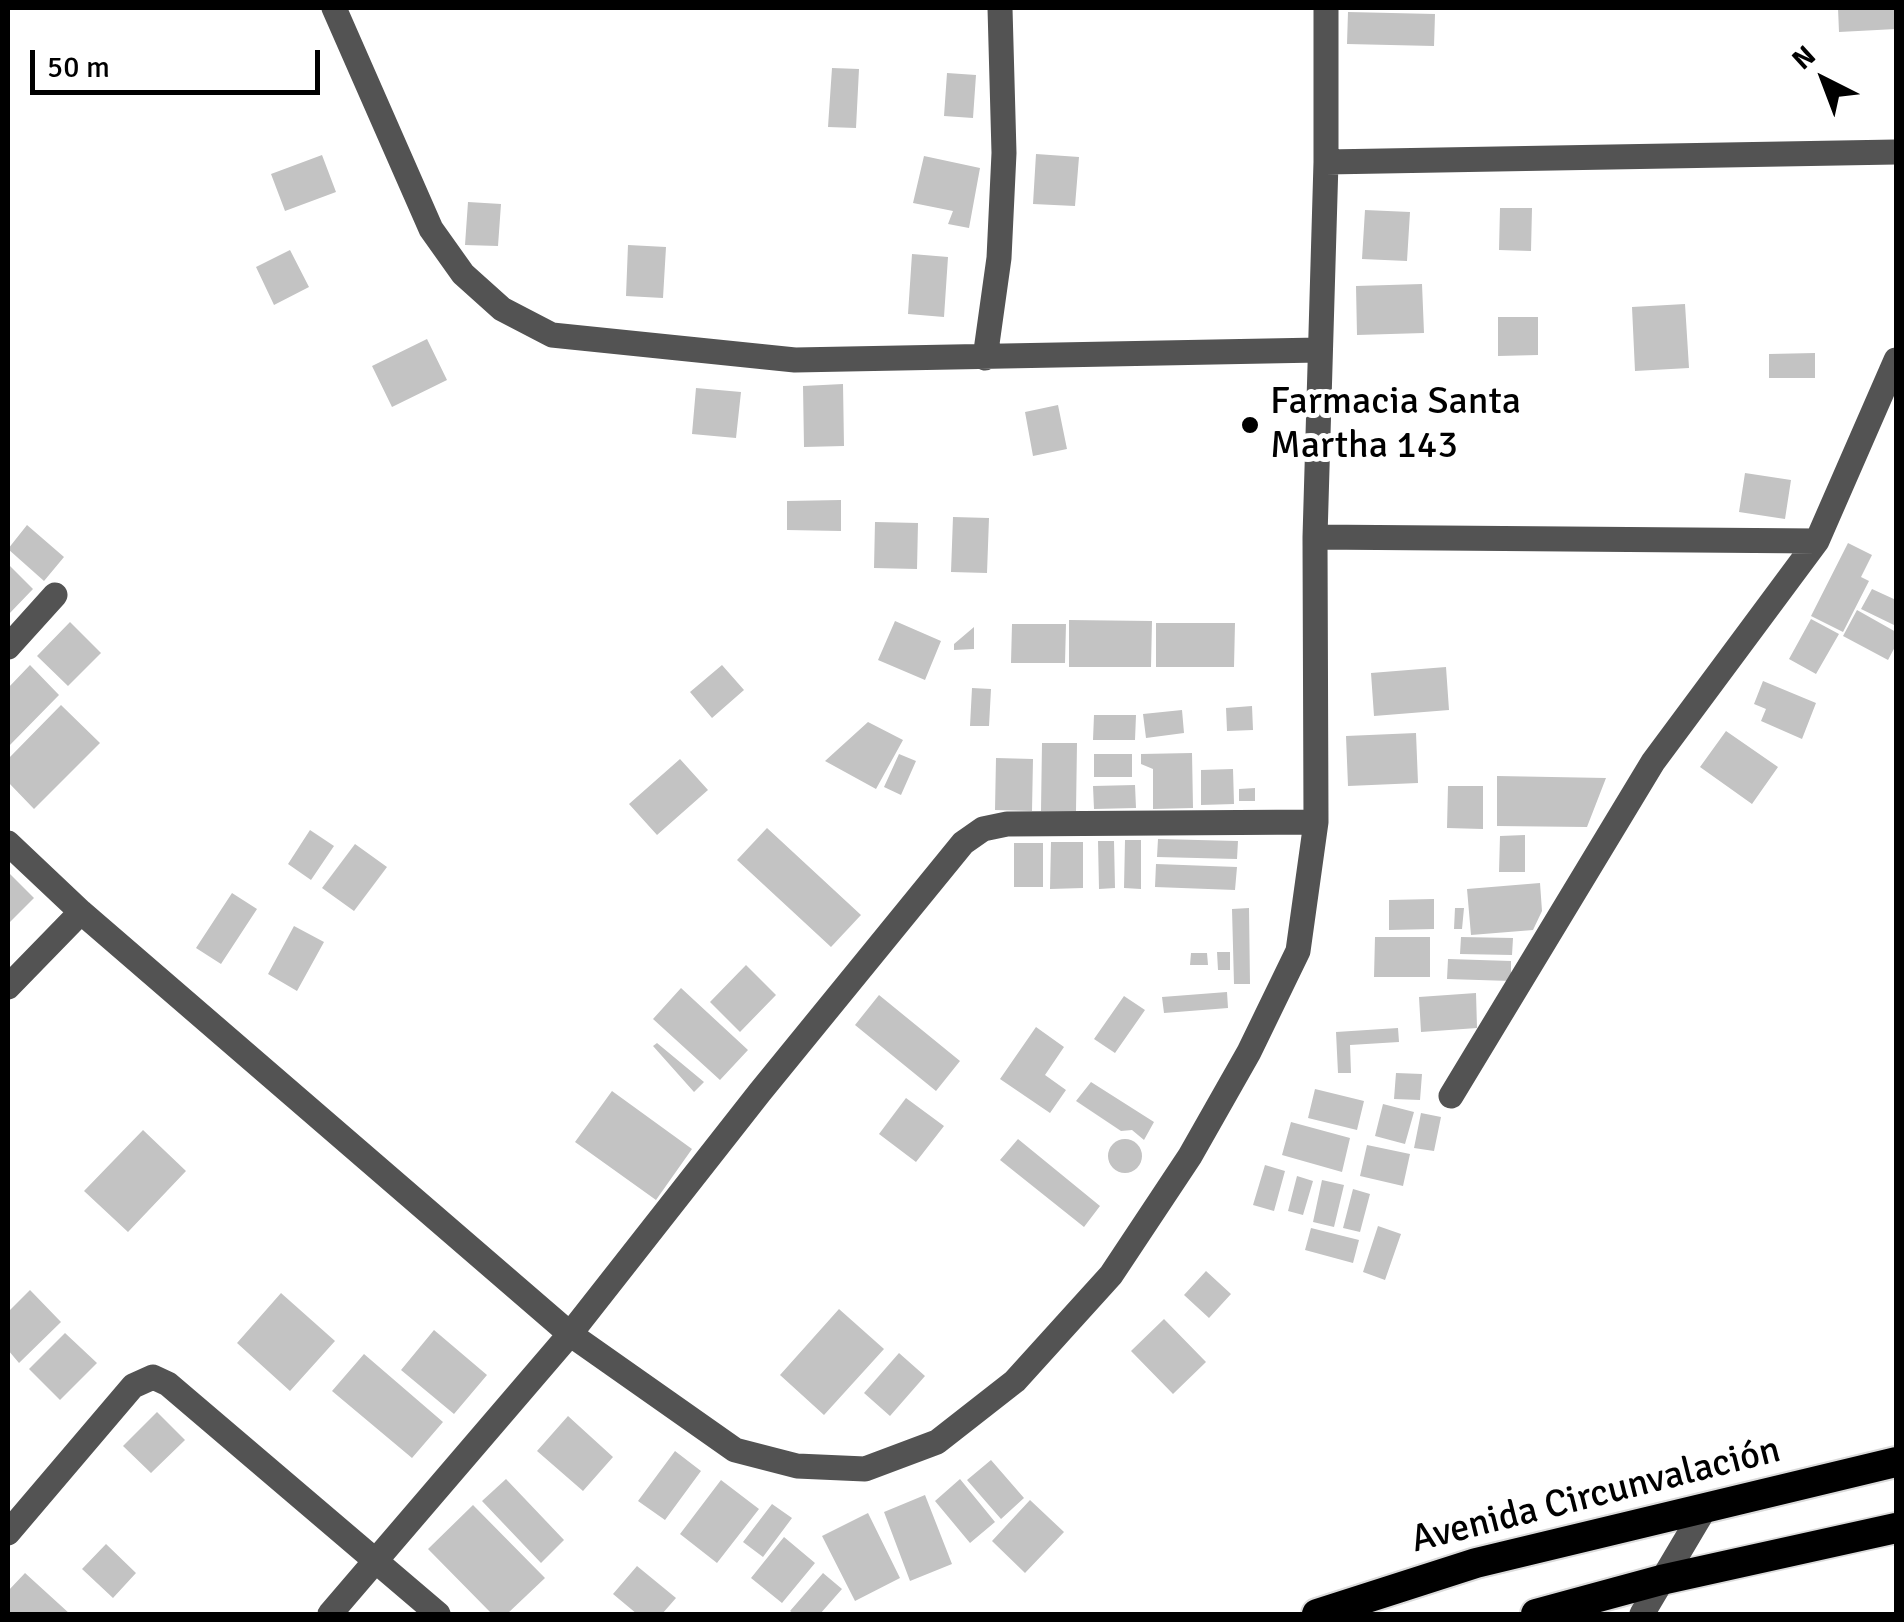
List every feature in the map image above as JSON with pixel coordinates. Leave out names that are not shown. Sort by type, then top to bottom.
[{"type":"highway","name":"Avenida Circunvalación","points":[[1317,1614],[1476,1563],[1896,1462]]},
{"type":"highway","points":[[1536,1614],[1661,1580],[1896,1528]]},
{"type":"street","points":[[334,8],[431,230],[463,274],[502,310],[552,335],[795,360],[1319,350]]},
{"type":"street","points":[[985,358],[999,258],[1004,153],[1000,8]]},
{"type":"street","points":[[8,844],[81,912],[570,1334],[735,1450],[796,1466],[865,1469],[937,1442],[1014,1381],[1111,1276],[1190,1156],[1298,951],[1316,822],[1315,537],[1326,162],[1326,8]]},
{"type":"street","points":[[1326,162],[1896,152]]},
{"type":"street","points":[[1451,1096],[1653,762],[1817,541],[1896,360]]},
{"type":"street","points":[[1315,537],[1817,541]]},
{"type":"street","points":[[8,648],[55,595]]},
{"type":"street","points":[[330,1614],[570,1334],[964,844],[983,829],[1007,824],[1316,822]]},
{"type":"street","points":[[8,987],[81,912]]},
{"type":"street","points":[[8,1533],[133,1386],[153,1378],[168,1384],[438,1614]]},
{"type":"street","points":[[1642,1614],[1706,1508]]},
{"type":"building","points":[[1838,8],[1896,8],[1896,29],[1839,32]]},
{"type":"building","points":[[1348,12],[1435,14],[1434,46],[1347,44]]},
{"type":"building","points":[[832,68],[859,69],[856,128],[828,127]]},
{"type":"building","points":[[947,73],[976,75],[973,118],[944,116]]},
{"type":"building","points":[[1036,154],[1079,157],[1075,206],[1033,204]]},
{"type":"building","points":[[322,155],[336,192],[285,211],[271,174]]},
{"type":"building","points":[[924,156],[980,168],[969,228],[948,224],[953,211],[913,203]]},
{"type":"building","points":[[468,202],[501,204],[498,246],[465,245]]},
{"type":"building","points":[[1500,208],[1532,208],[1531,251],[1499,250]]},
{"type":"building","points":[[1365,210],[1410,212],[1407,261],[1362,259]]},
{"type":"building","points":[[628,245],[666,247],[663,298],[626,296]]},
{"type":"building","points":[[290,250],[309,287],[274,305],[256,267]]},
{"type":"building","points":[[912,254],[948,257],[944,317],[908,314]]},
{"type":"building","points":[[1422,284],[1424,333],[1357,335],[1356,286]]},
{"type":"building","points":[[1685,304],[1689,368],[1635,371],[1632,307]]},
{"type":"building","points":[[1498,317],[1538,317],[1538,355],[1498,356]]},
{"type":"building","points":[[427,339],[447,380],[392,407],[372,366]]},
{"type":"building","points":[[1815,353],[1815,378],[1769,378],[1769,354]]},
{"type":"building","points":[[843,384],[844,446],[804,447],[803,386]]},
{"type":"building","points":[[696,388],[741,392],[736,438],[692,434]]},
{"type":"building","points":[[1058,405],[1067,449],[1033,456],[1025,412]]},
{"type":"building","points":[[1745,473],[1791,480],[1785,519],[1739,512]]},
{"type":"building","points":[[841,500],[841,531],[787,530],[787,501]]},
{"type":"building","points":[[953,517],[989,518],[987,573],[951,572]]},
{"type":"building","points":[[875,522],[918,523],[917,569],[874,568]]},
{"type":"building","points":[[27,525],[64,557],[44,581],[8,549]]},
{"type":"building","points":[[1848,543],[1872,555],[1861,577],[1869,581],[1843,632],[1811,616]]},
{"type":"building","points":[[8,564],[33,589],[8,615]]},
{"type":"building","points":[[1872,589],[1896,600],[1896,626],[1861,609]]},
{"type":"building","points":[[1857,610],[1896,632],[1896,645],[1888,660],[1843,636]]},
{"type":"building","points":[[1811,619],[1839,634],[1816,674],[1789,659]]},
{"type":"building","points":[[1069,620],[1152,621],[1151,667],[1069,667]]},
{"type":"building","points":[[895,621],[941,641],[925,680],[878,660]]},
{"type":"building","points":[[70,622],[101,653],[68,686],[37,656]]},
{"type":"building","points":[[1156,623],[1235,623],[1234,667],[1156,667]]},
{"type":"building","points":[[1012,624],[1066,624],[1065,663],[1011,663]]},
{"type":"building","points":[[974,627],[974,649],[954,650],[954,644]]},
{"type":"building","points":[[30,665],[59,695],[8,747],[8,688]]},
{"type":"building","points":[[722,665],[744,690],[712,718],[690,692]]},
{"type":"building","points":[[1446,667],[1449,710],[1374,716],[1371,673]]},
{"type":"building","points":[[1763,681],[1816,703],[1802,739],[1761,721],[1766,709],[1754,704]]},
{"type":"building","points":[[972,688],[991,689],[989,726],[970,726]]},
{"type":"building","points":[[61,705],[100,743],[34,809],[8,782],[8,759]]},
{"type":"building","points":[[1252,706],[1253,730],[1227,731],[1226,708]]},
{"type":"building","points":[[1182,710],[1184,733],[1146,738],[1143,714]]},
{"type":"building","points":[[1094,715],[1136,715],[1135,740],[1093,740]]},
{"type":"building","points":[[868,722],[903,740],[876,789],[825,761]]},
{"type":"building","points":[[1726,731],[1778,767],[1752,804],[1700,767]]},
{"type":"building","points":[[1416,733],[1418,783],[1348,786],[1346,736]]},
{"type":"building","points":[[1042,743],[1077,743],[1076,811],[1041,811]]},
{"type":"building","points":[[1192,753],[1193,808],[1153,809],[1153,769],[1141,764],[1141,754]]},
{"type":"building","points":[[899,754],[916,761],[901,795],[884,787]]},
{"type":"building","points":[[1094,754],[1132,754],[1132,777],[1094,777]]},
{"type":"building","points":[[996,758],[1033,759],[1032,811],[995,810]]},
{"type":"building","points":[[680,759],[708,790],[657,835],[629,804]]},
{"type":"building","points":[[1233,769],[1234,804],[1201,805],[1201,770]]},
{"type":"building","points":[[1497,776],[1606,778],[1587,827],[1497,826]]},
{"type":"building","points":[[1135,785],[1136,808],[1094,809],[1093,786]]},
{"type":"building","points":[[1448,786],[1483,786],[1483,829],[1447,828]]},
{"type":"building","points":[[1255,788],[1255,801],[1239,801],[1239,789]]},
{"type":"building","points":[[767,828],[861,915],[831,947],[737,860]]},
{"type":"building","points":[[310,830],[334,846],[311,880],[288,864]]},
{"type":"building","points":[[1525,835],[1525,872],[1499,872],[1500,836]]},
{"type":"building","points":[[1158,839],[1238,841],[1237,859],[1157,857]]},
{"type":"building","points":[[1125,840],[1141,840],[1141,889],[1124,888]]},
{"type":"building","points":[[1098,841],[1114,841],[1115,888],[1099,889]]},
{"type":"building","points":[[1051,842],[1083,842],[1083,888],[1050,889]]},
{"type":"building","points":[[1014,843],[1043,843],[1043,887],[1014,887]]},
{"type":"building","points":[[355,844],[387,867],[354,911],[322,888]]},
{"type":"building","points":[[1156,864],[1237,867],[1235,890],[1155,887]]},
{"type":"building","points":[[8,872],[34,898],[8,924]]},
{"type":"building","points":[[1540,883],[1542,911],[1533,930],[1471,935],[1467,889]]},
{"type":"building","points":[[232,893],[257,909],[221,964],[196,948]]},
{"type":"building","points":[[1434,899],[1434,929],[1389,930],[1389,900]]},
{"type":"building","points":[[1249,908],[1250,984],[1234,984],[1232,909]]},
{"type":"building","points":[[1455,908],[1464,908],[1462,929],[1454,929]]},
{"type":"building","points":[[294,926],[324,942],[297,991],[268,974]]},
{"type":"building","points":[[1375,937],[1430,937],[1430,977],[1374,977]]},
{"type":"building","points":[[1461,937],[1513,938],[1512,955],[1460,954]]},
{"type":"building","points":[[1217,952],[1230,952],[1230,970],[1218,970]]},
{"type":"building","points":[[1191,953],[1207,953],[1208,965],[1190,965]]},
{"type":"building","points":[[1448,959],[1511,961],[1511,981],[1447,979]]},
{"type":"building","points":[[746,965],[776,995],[740,1032],[710,1002]]},
{"type":"building","points":[[681,988],[748,1050],[720,1080],[653,1019]]},
{"type":"building","points":[[1227,992],[1228,1008],[1164,1013],[1162,997]]},
{"type":"building","points":[[1476,993],[1477,1028],[1421,1032],[1419,997]]},
{"type":"building","points":[[879,995],[960,1061],[936,1091],[855,1025]]},
{"type":"building","points":[[1124,996],[1145,1010],[1115,1053],[1094,1039]]},
{"type":"building","points":[[1036,1027],[1064,1047],[1045,1075],[1066,1090],[1050,1113],[1000,1079]]},
{"type":"building","points":[[1398,1028],[1399,1042],[1350,1045],[1351,1073],[1338,1073],[1336,1032]]},
{"type":"building","points":[[657,1043],[704,1082],[694,1092],[653,1046]]},
{"type":"building","points":[[1396,1073],[1422,1074],[1420,1100],[1394,1099]]},
{"type":"building","points":[[1091,1082],[1154,1122],[1144,1140],[1132,1130],[1121,1131],[1076,1101]]},
{"type":"building","points":[[1315,1089],[1364,1101],[1357,1130],[1308,1118]]},
{"type":"building","points":[[612,1091],[692,1149],[656,1200],[575,1142]]},
{"type":"building","points":[[906,1098],[944,1126],[916,1162],[879,1134]]},
{"type":"building","points":[[1383,1104],[1414,1112],[1405,1144],[1375,1136]]},
{"type":"building","points":[[1421,1113],[1441,1117],[1434,1151],[1414,1148]]},
{"type":"building","points":[[1291,1122],[1350,1138],[1342,1172],[1282,1155]]},
{"type":"building","points":[[143,1130],[186,1171],[128,1232],[84,1191]]},
{"type":"building","points":[[1018,1139],[1100,1206],[1084,1227],[1000,1160]]},
{"type":"building","points":[[1125,1139],[1137,1144],[1142,1156],[1137,1168],[1125,1173],[1113,1168],[1108,1156],[1113,1144]]},
{"type":"building","points":[[1367,1145],[1410,1154],[1403,1186],[1360,1176]]},
{"type":"building","points":[[1265,1165],[1285,1171],[1274,1211],[1253,1205]]},
{"type":"building","points":[[1297,1176],[1313,1181],[1303,1215],[1288,1211]]},
{"type":"building","points":[[1322,1180],[1344,1185],[1334,1227],[1313,1222]]},
{"type":"building","points":[[1353,1189],[1370,1194],[1360,1232],[1343,1228]]},
{"type":"building","points":[[1378,1226],[1401,1234],[1385,1280],[1363,1272]]},
{"type":"building","points":[[1311,1228],[1359,1240],[1353,1263],[1305,1250]]},
{"type":"building","points":[[1206,1271],[1231,1294],[1209,1318],[1184,1295]]},
{"type":"building","points":[[30,1290],[61,1322],[19,1363],[8,1350],[8,1312]]},
{"type":"building","points":[[281,1293],[335,1341],[290,1391],[237,1343]]},
{"type":"building","points":[[839,1309],[884,1349],[824,1415],[780,1375]]},
{"type":"building","points":[[1164,1319],[1206,1362],[1173,1394],[1131,1351]]},
{"type":"building","points":[[434,1330],[487,1375],[454,1414],[401,1370]]},
{"type":"building","points":[[65,1333],[97,1363],[60,1400],[29,1369]]},
{"type":"building","points":[[899,1353],[925,1376],[890,1416],[864,1393]]},
{"type":"building","points":[[364,1354],[443,1422],[412,1458],[332,1391]]},
{"type":"building","points":[[157,1412],[185,1440],[151,1473],[123,1446]]},
{"type":"building","points":[[568,1416],[613,1457],[583,1491],[537,1451]]},
{"type":"building","points":[[675,1451],[701,1471],[665,1520],[638,1501]]},
{"type":"building","points":[[991,1460],[1024,1498],[1001,1519],[967,1480]]},
{"type":"building","points":[[506,1479],[564,1540],[541,1563],[482,1501]]},
{"type":"building","points":[[960,1479],[995,1522],[970,1543],[935,1501]]},
{"type":"building","points":[[721,1480],[759,1509],[717,1563],[680,1534]]},
{"type":"building","points":[[925,1495],[952,1564],[910,1581],[884,1512]]},
{"type":"building","points":[[1030,1500],[1064,1532],[1025,1573],[992,1541]]},
{"type":"building","points":[[772,1504],[792,1518],[763,1557],[743,1542]]},
{"type":"building","points":[[473,1505],[545,1578],[507,1614],[492,1614],[428,1549]]},
{"type":"building","points":[[868,1513],[900,1578],[855,1601],[822,1536]]},
{"type":"building","points":[[784,1537],[815,1563],[782,1603],[751,1578]]},
{"type":"building","points":[[106,1544],[136,1573],[113,1598],[82,1569]]},
{"type":"building","points":[[637,1566],[676,1598],[662,1614],[637,1614],[613,1594]]},
{"type":"building","points":[[25,1573],[70,1614],[8,1614],[8,1591]]},
{"type":"building","points":[[823,1573],[842,1589],[820,1614],[790,1611]]},
{"type":"place","name":"Farmacia Santa Martha 143","points":[[1250,425]]}]
